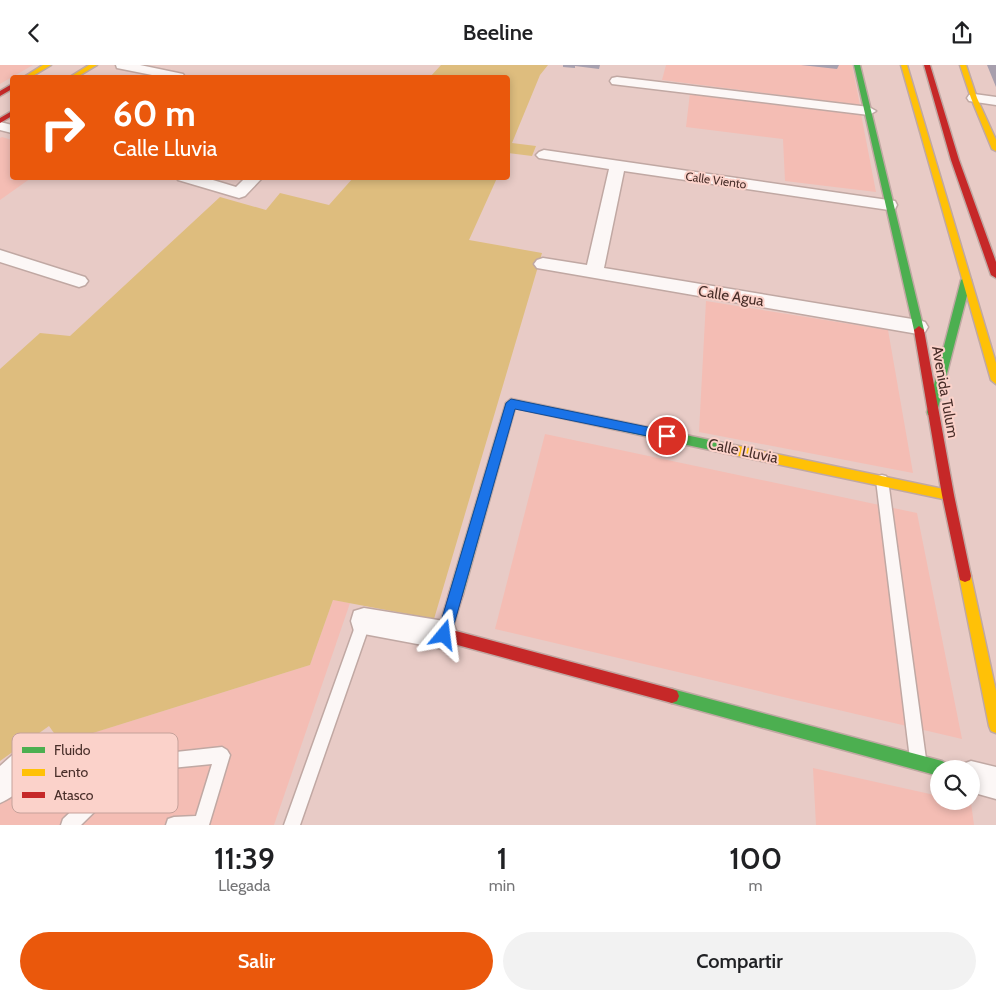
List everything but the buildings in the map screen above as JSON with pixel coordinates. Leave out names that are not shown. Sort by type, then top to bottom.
[{"type":"street","points":[[30,75],[48,65]]},
{"type":"street","points":[[76,75],[94,65]]},
{"type":"street","points":[[122,65],[169,75]]},
{"type":"street","name":"Avenida Tulum","points":[[857,65],[918,327],[948,495],[996,726]]},
{"type":"street","points":[[904,65],[996,380]]},
{"type":"street","points":[[927,65],[956,160],[996,275]]},
{"type":"street","points":[[963,65],[974,98],[996,149]]},
{"type":"street","points":[[618,81],[645,79],[869,111]]},
{"type":"street","points":[[974,98],[996,101]]},
{"type":"street","name":"Calle Viento","points":[[544,155],[889,205]]},
{"type":"street","points":[[594,273],[617,166]]},
{"type":"street","points":[[194,180],[238,193],[252,180]]},
{"type":"street","points":[[5,262],[79,281]]},
{"type":"street","name":"Calle Agua","points":[[543,264],[918,327]]},
{"type":"street","points":[[932,412],[966,279]]},
{"type":"street","name":"Calle Lluvia","points":[[444,635],[511,403],[948,495]]},
{"type":"street","points":[[364,621],[444,635],[930,766]]},
{"type":"street","points":[[0,787],[12,776]]},
{"type":"street","points":[[980,779],[996,783]]},
{"type":"lane","points":[[882,480],[918,763]]},
{"type":"lane","points":[[292,825],[364,621]]},
{"type":"lane","points":[[174,825],[201,825],[222,755],[178,760]]},
{"type":"lane","points":[[69,825],[82,813]]},
{"type":"shaded area","points":[[0,65],[33,65],[16,75],[10,75],[10,78],[0,84]]},
{"type":"shaded area","points":[[441,65],[548,65],[540,75],[512,143],[536,146],[532,156],[510,153],[510,75],[432,75]]},
{"type":"shaded area","points":[[666,65],[852,65],[860,105],[662,80]]},
{"type":"shaded area","points":[[690,93],[861,114],[876,192],[785,181],[783,139],[686,127]]},
{"type":"shaded area","points":[[0,138],[10,139],[10,180],[28,180],[0,200]]},
{"type":"shaded area","points":[[351,180],[496,180],[469,240],[542,253],[434,619],[333,600],[310,665],[93,733],[54,733],[49,726],[39,733],[12,733],[12,752],[0,761],[0,369],[40,333],[70,336],[220,197],[266,210],[280,193],[329,205]]},
{"type":"shaded area","points":[[706,301],[888,330],[913,473],[699,432]]},
{"type":"shaded area","points":[[545,434],[917,513],[962,739],[495,629]]},
{"type":"shaded area","points":[[333,600],[350,603],[274,825],[0,825],[0,803],[12,791],[12,813],[178,813],[178,733],[93,733],[310,665]]},
{"type":"shaded area","points":[[813,768],[930,794],[930,810],[972,810],[974,825],[816,825]]},
{"type":"traffic: fast","points":[[857,65],[919,330]]},
{"type":"traffic: fast","points":[[932,412],[966,280]]},
{"type":"traffic: fast","points":[[456,594],[511,403],[729,449]]},
{"type":"traffic: fast","points":[[672,696],[930,766]]},
{"type":"traffic: slow","points":[[30,75],[48,65]]},
{"type":"traffic: slow","points":[[76,75],[94,65]]},
{"type":"traffic: slow","points":[[904,65],[996,380]]},
{"type":"traffic: slow","points":[[963,65],[974,98],[996,149]]},
{"type":"traffic: slow","points":[[729,449],[948,495]]},
{"type":"traffic: slow","points":[[965,576],[996,726]]},
{"type":"traffic: jam","points":[[927,65],[955,160],[996,275]]},
{"type":"traffic: jam","points":[[0,94],[10,87]]},
{"type":"traffic: jam","points":[[0,121],[10,114]]},
{"type":"traffic: jam","points":[[919,330],[948,495],[965,576]]},
{"type":"traffic: jam","points":[[456,594],[444,635],[672,696]]},
{"type":"route","points":[[444,635],[511,403],[667,436]]}]
